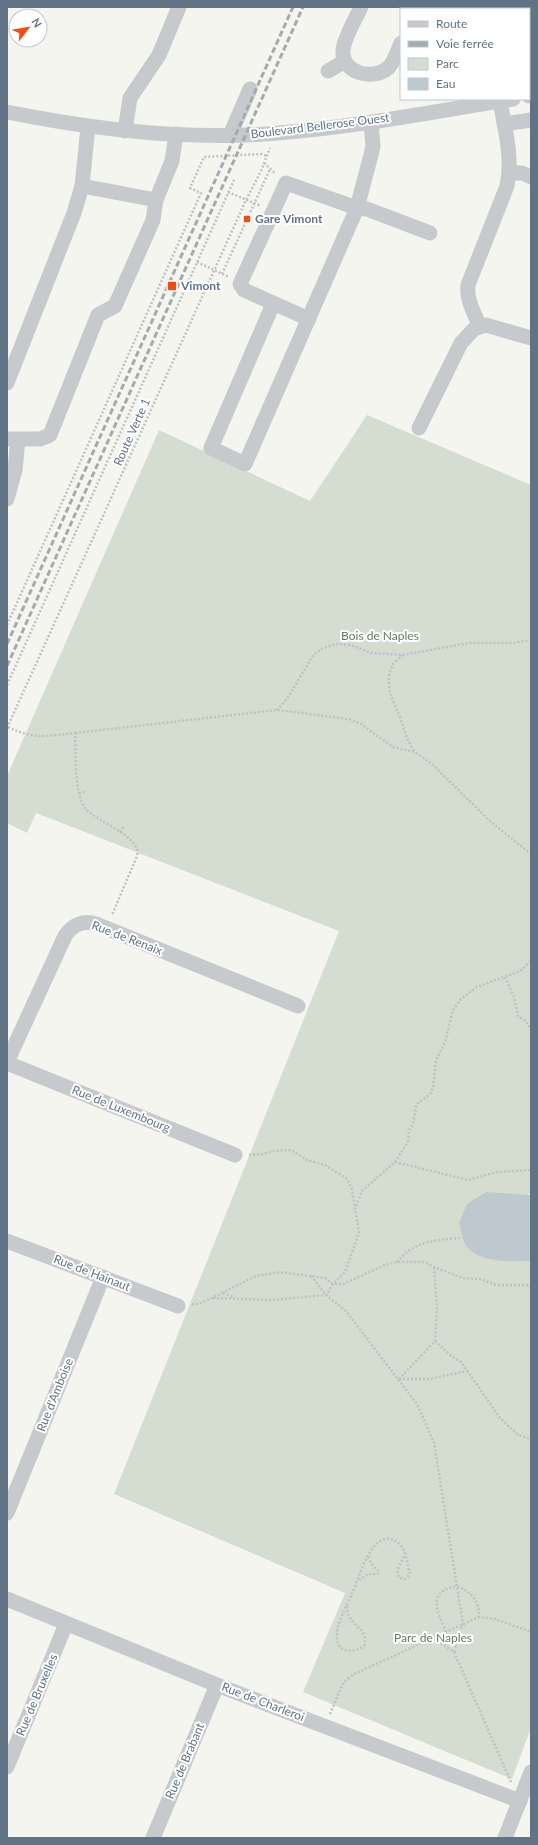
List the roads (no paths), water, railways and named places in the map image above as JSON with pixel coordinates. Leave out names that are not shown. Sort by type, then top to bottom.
[{"type":"street","points":[[125,131],[130,98],[159,55],[179,7]]},
{"type":"street","points":[[361,7],[343,48],[345,61],[351,69],[356,72],[371,74],[383,72],[393,62],[400,45]]},
{"type":"street","points":[[328,71],[345,61]]},
{"type":"street","points":[[230,135],[250,89]]},
{"type":"street","points":[[480,326],[470,303],[468,296],[468,285],[507,186],[510,173],[510,161],[504,124],[507,100]]},
{"type":"street","name":"Boulevard Bellerose Ouest","points":[[7,112],[88,127],[125,131],[230,135],[280,133],[370,122],[464,103],[507,100]]},
{"type":"street","points":[[504,124],[531,120]]},
{"type":"street","points":[[273,304],[212,448],[249,465],[309,319],[357,208],[373,146],[370,122]]},
{"type":"street","points":[[7,383],[74,213],[82,186],[88,127]]},
{"type":"street","points":[[7,499],[15,470],[13,439],[40,440],[46,438],[52,430],[98,316],[115,306],[153,220],[156,200],[172,161],[176,134]]},
{"type":"street","points":[[510,173],[522,174],[531,177]]},
{"type":"street","points":[[309,319],[244,290],[240,284],[286,183],[357,208],[367,209],[430,233]]},
{"type":"street","points":[[82,186],[156,200]]},
{"type":"street","points":[[419,428],[465,336],[480,326],[494,326],[531,338]]},
{"type":"street","name":"Rue de Renaix","points":[[7,1063],[65,936],[74,926],[83,923],[96,924],[298,1006]]},
{"type":"street","name":"Rue de Luxembourg","points":[[7,1063],[235,1155]]},
{"type":"street","name":"Rue de Hainaut","points":[[7,1241],[178,1306]]},
{"type":"street","name":"Rue d'Amboise","points":[[7,1513],[103,1277]]},
{"type":"street","name":"Rue de Charleroi","points":[[7,1599],[217,1685],[520,1801]]},
{"type":"street","name":"Rue de Bruxelles","points":[[7,1767],[66,1624]]},
{"type":"street","name":"Rue de Brabant","points":[[152,1838],[217,1685]]},
{"type":"street","points":[[505,1838],[531,1772]]},
{"type":"water","points":[[486,1192],[531,1195],[531,1261],[489,1259],[473,1252],[467,1247],[463,1239],[459,1223],[467,1204]]},
{"type":"railway","points":[[7,644],[293,7]]},
{"type":"railway","points":[[7,666],[303,7]]},
{"type":"place","name":"Gare Vimont","points":[[247,219]]},
{"type":"place","name":"Vimont","points":[[172,286]]},
{"type":"park label","name":"Bois de Naples","points":[[380,636]]},
{"type":"park label","name":"Parc de Naples","points":[[433,1638]]}]
